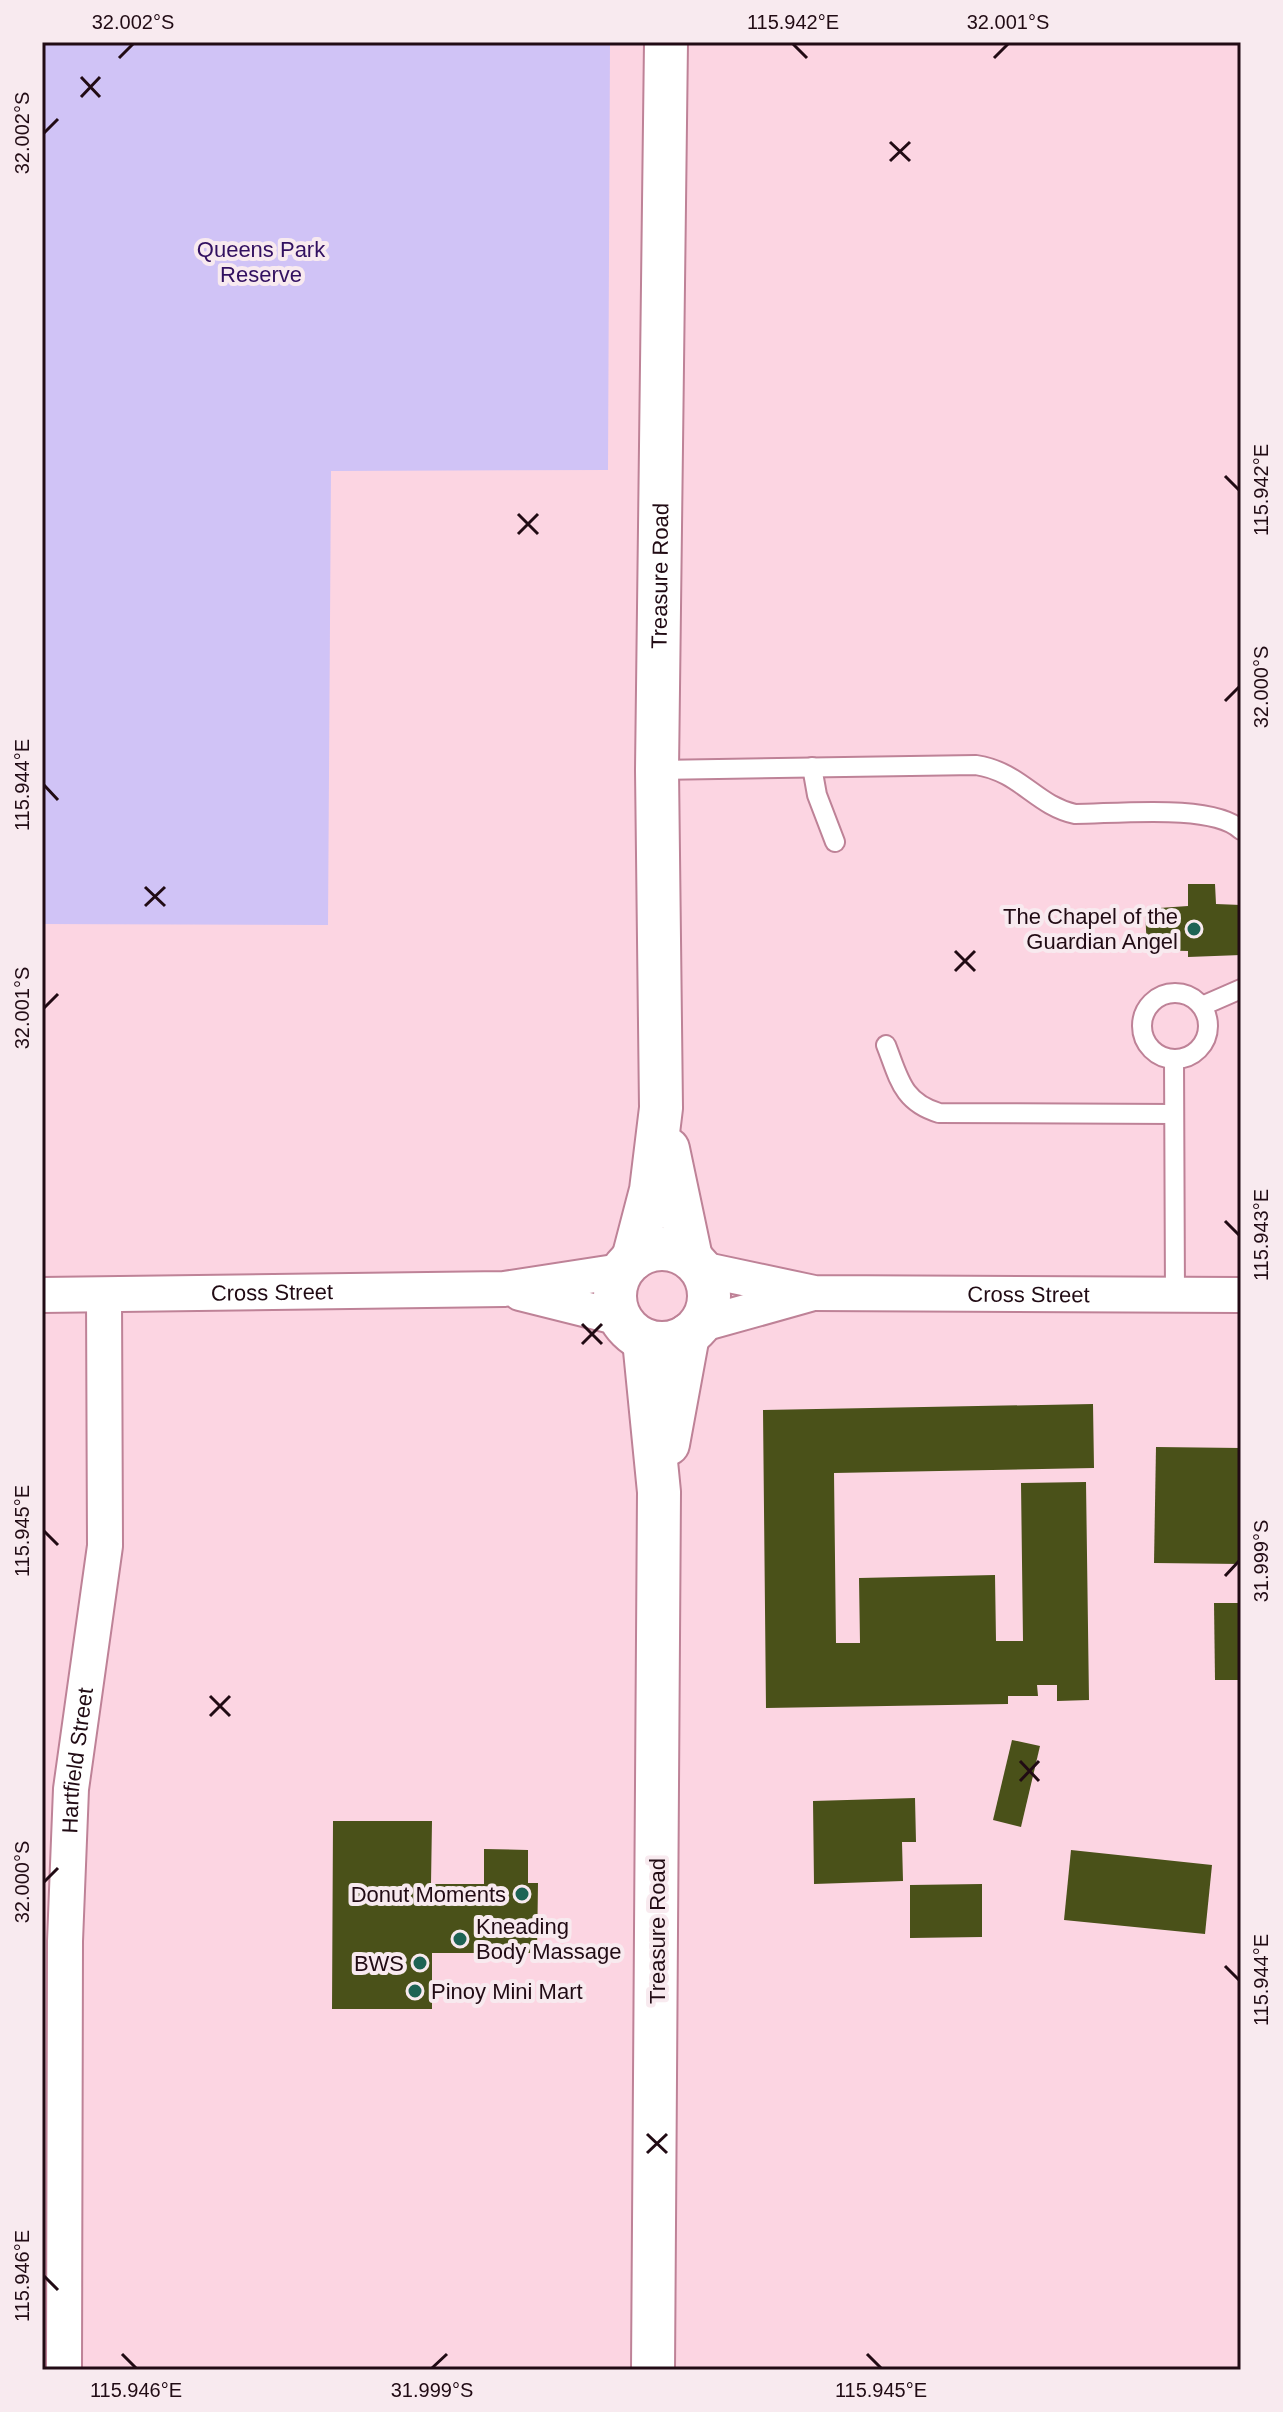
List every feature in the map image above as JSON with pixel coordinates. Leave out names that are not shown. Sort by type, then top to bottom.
[{"type":"street","name":"Treasure Road","points":[[627,1265],[651,1190],[661,1108],[657,770],[666,42]]},
{"type":"street","name":"Treasure Road","points":[[661,1108],[674,1189],[696,1264]]},
{"type":"street","points":[[652,1249],[672,1249],[696,1264],[708,1288],[708,1308],[694,1330],[659,1343],[632,1329],[614,1294],[627,1265],[652,1249]]},
{"type":"street","name":"Cross Street","points":[[696,1264],[814,1293],[1241,1295]]},
{"type":"street","name":"Cross Street","points":[[42,1295],[504,1289],[627,1265]]},
{"type":"street","name":"Cross Street","points":[[504,1289],[632,1329]]},
{"type":"street","name":"Cross Street","points":[[694,1330],[814,1293]]},
{"type":"street","name":"Hartfield Street","points":[[64,2370],[67,1880],[71,1789],[105,1546],[104,1296]]},
{"type":"street","name":"Treasure Road","points":[[632,1329],[659,1492],[653,2370]]},
{"type":"street","name":"Treasure Road","points":[[659,1492],[694,1330]]},
{"type":"lane","points":[[812,767],[817,795],[835,842]]},
{"type":"lane","points":[[657,770],[994,768],[1013,776],[1060,811],[1206,814],[1234,823],[1241,830]]},
{"type":"lane","points":[[1202,1006],[1241,989]]},
{"type":"lane","points":[[1173,993],[1194,998],[1202,1006],[1208,1029],[1197,1050],[1174,1059],[1163,1057],[1146,1042],[1142,1021],[1146,1010],[1162,995],[1173,993]]},
{"type":"lane","points":[[886,1045],[905,1091],[918,1107],[939,1113],[1174,1114]]},
{"type":"lane","points":[[1174,1059],[1175,1296]]},
{"type":"green space","name":"Queens Park Reserve","points":[[42,42],[610,42],[608,470],[331,471],[328,925],[42,924]]},
{"type":"building","name":"The Chapel of the Guardian Angel","points":[[1188,884],[1215,884],[1216,904],[1241,905],[1241,955],[1188,957],[1188,951],[1147,950],[1145,909],[1188,906]]},
{"type":"building","points":[[1093,1404],[1094,1468],[834,1473],[836,1643],[860,1643],[859,1578],[995,1575],[996,1641],[1023,1641],[1021,1483],[1086,1482],[1089,1700],[1057,1701],[1057,1685],[1037,1685],[1038,1696],[1008,1696],[1008,1704],[766,1708],[763,1410]]},
{"type":"building","points":[[1156,1447],[1241,1448],[1241,1564],[1154,1563]]},
{"type":"building","points":[[1214,1603],[1241,1603],[1241,1680],[1215,1680]]},
{"type":"building","points":[[1012,1740],[1040,1746],[1021,1827],[993,1820]]},
{"type":"building","points":[[915,1798],[916,1842],[902,1842],[903,1881],[814,1884],[813,1801]]},
{"type":"building","points":[[333,1821],[432,1821],[431,1884],[484,1884],[484,1849],[528,1850],[528,1883],[538,1883],[537,1953],[432,1953],[432,2009],[332,2009]]},
{"type":"building","points":[[1071,1850],[1212,1865],[1205,1934],[1064,1920]]},
{"type":"building","points":[[982,1884],[982,1937],[910,1938],[910,1885]]},
{"type":"place","name":"The Chapel of the Guardian Angel","points":[[1194,929]]},
{"type":"place","name":"Donut Moments","points":[[522,1894]]},
{"type":"place","name":"Kneading Body Massage","points":[[460,1939]]},
{"type":"place","name":"BWS","points":[[420,1963]]},
{"type":"place","name":"Pinoy Mini Mart","points":[[415,1991]]}]
